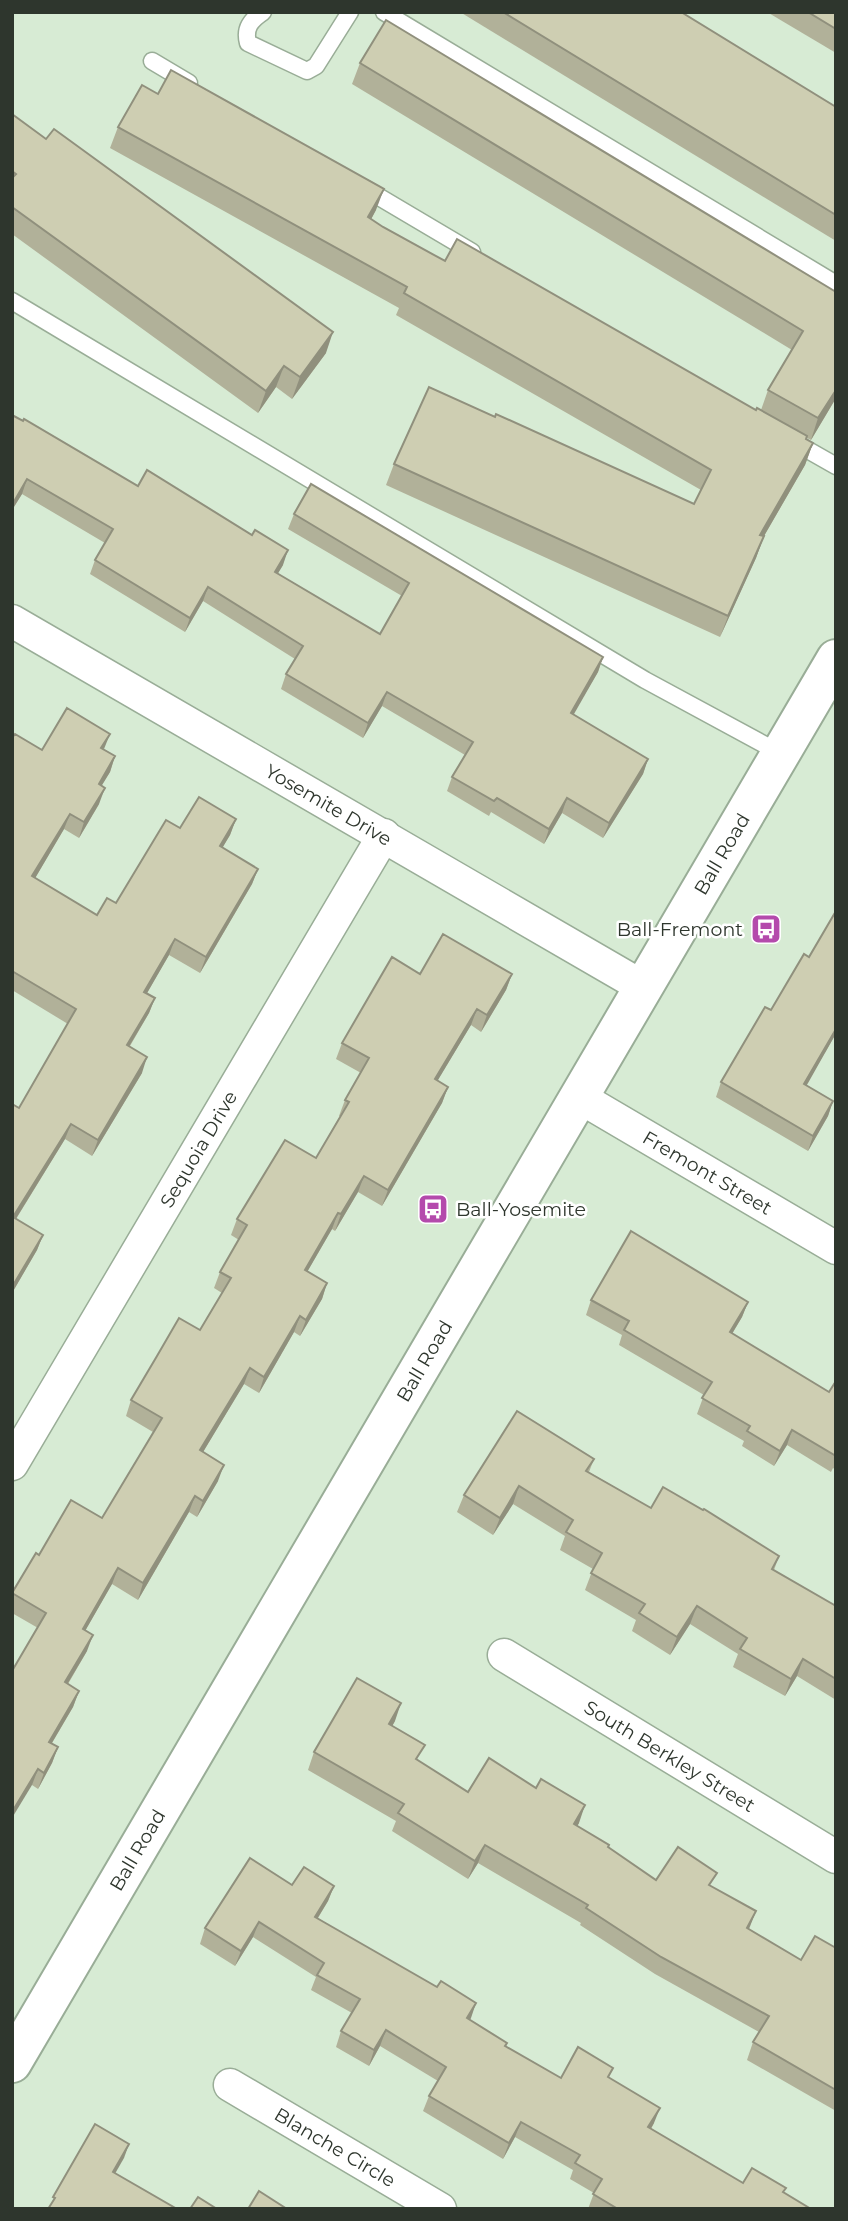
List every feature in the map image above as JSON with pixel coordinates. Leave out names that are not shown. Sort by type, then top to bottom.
[{"type":"main road","name":"Ball Road","points":[[12,2063],[836,659]]},
{"type":"street","name":"Yosemite Drive","points":[[12,621],[643,987]]},
{"type":"street","name":"Sequoia Drive","points":[[12,1464],[384,835]]},
{"type":"street","name":"Fremont Street","points":[[579,1097],[836,1248]]},
{"type":"street","name":"South Berkley Street","points":[[504,1655],[836,1857]]},
{"type":"street","name":"Blanche Circle","points":[[230,2085],[440,2209]]},
{"type":"lane","points":[[263,12],[249,24],[246,34],[248,43],[307,71],[316,66],[350,12]]},
{"type":"lane","points":[[384,12],[836,284]]},
{"type":"lane","points":[[152,61],[200,90]]},
{"type":"lane","points":[[354,182],[485,259]]},
{"type":"lane","points":[[12,301],[645,680],[780,753]]},
{"type":"lane","points":[[781,435],[836,466]]},
{"type":"building","points":[[503,12],[681,12],[836,107],[836,215]]},
{"type":"building","points":[[808,12],[836,12],[836,29]]},
{"type":"building","points":[[386,20],[836,292],[836,390],[818,418],[768,390],[803,331],[360,63]]},
{"type":"building","points":[[171,70],[384,189],[368,217],[383,227],[445,261],[457,239],[756,410],[757,408],[807,436],[806,439],[813,443],[760,535],[764,536],[728,616],[394,464],[429,387],[495,417],[496,414],[694,504],[711,470],[404,293],[407,287],[118,127],[142,85],[158,94]]},
{"type":"building","points":[[12,114],[46,139],[54,129],[333,332],[300,377],[284,366],[266,391],[12,207],[12,178],[16,174],[12,171]]},
{"type":"building","points":[[12,415],[23,421],[24,419],[138,486],[147,470],[252,535],[255,530],[288,550],[275,572],[380,634],[409,583],[294,514],[311,484],[603,657],[571,713],[648,759],[609,823],[567,798],[549,829],[497,798],[494,801],[452,777],[473,742],[387,692],[368,723],[286,674],[303,646],[208,587],[190,618],[95,560],[113,529],[27,479],[12,505]]},
{"type":"building","points":[[67,708],[110,734],[101,748],[115,756],[99,784],[105,788],[84,822],[70,814],[32,876],[97,915],[107,898],[116,903],[166,820],[180,828],[199,797],[236,819],[220,846],[258,869],[206,957],[175,939],[144,992],[155,998],[127,1045],[147,1057],[98,1140],[71,1124],[13,1217],[43,1235],[12,1287],[12,1104],[19,1108],[76,1009],[12,971],[12,738],[15,734],[42,750]]},
{"type":"building","points":[[836,911],[836,1029],[804,1084],[833,1101],[813,1136],[721,1082],[765,1007],[771,1010],[804,954],[809,957]]},
{"type":"building","points":[[443,934],[512,974],[487,1015],[477,1009],[435,1079],[448,1087],[388,1190],[364,1176],[341,1214],[338,1213],[305,1270],[327,1283],[306,1320],[300,1316],[264,1377],[250,1368],[200,1450],[224,1465],[203,1501],[195,1496],[143,1583],[118,1568],[83,1629],[93,1635],[65,1682],[79,1691],[49,1742],[58,1747],[44,1773],[38,1769],[12,1812],[12,1671],[46,1613],[12,1593],[36,1553],[39,1555],[71,1500],[102,1518],[162,1418],[131,1400],[179,1318],[200,1330],[231,1278],[220,1272],[247,1225],[237,1219],[285,1140],[316,1158],[349,1102],[345,1100],[369,1058],[342,1043],[392,957],[420,974]]},
{"type":"building","points":[[631,1231],[748,1302],[730,1332],[829,1392],[836,1381],[836,1456],[792,1430],[780,1451],[747,1431],[750,1426],[702,1398],[712,1382],[624,1330],[629,1321],[591,1300]]},
{"type":"building","points":[[517,1411],[594,1459],[586,1471],[651,1508],[663,1487],[779,1556],[772,1569],[836,1606],[836,1679],[803,1659],[791,1679],[740,1649],[747,1638],[697,1606],[677,1637],[639,1613],[645,1604],[591,1573],[602,1553],[566,1532],[573,1520],[519,1486],[500,1518],[464,1495]]},
{"type":"building","points":[[357,1678],[401,1703],[389,1724],[425,1745],[416,1759],[468,1792],[489,1758],[536,1788],[541,1779],[585,1805],[574,1824],[609,1845],[608,1847],[656,1880],[678,1847],[717,1873],[709,1885],[756,1911],[747,1928],[801,1960],[815,1936],[836,1948],[836,2090],[753,2042],[769,2016],[661,1957],[586,1908],[588,1905],[485,1845],[475,1861],[398,1813],[404,1804],[314,1752]]},
{"type":"building","points":[[250,1858],[292,1885],[304,1867],[334,1886],[315,1917],[437,1987],[441,1981],[476,2003],[467,2018],[507,2043],[505,2046],[561,2078],[578,2047],[613,2068],[608,2077],[660,2108],[648,2127],[743,2183],[752,2168],[786,2188],[783,2192],[811,2209],[618,2209],[593,2194],[602,2179],[575,2163],[580,2155],[521,2122],[509,2143],[429,2096],[446,2067],[386,2030],[374,2050],[341,2031],[360,1999],[317,1975],[324,1963],[259,1922],[241,1951],[205,1928]]},
{"type":"building","points":[[95,2124],[129,2144],[113,2172],[177,2209],[48,2209]]},
{"type":"building","points":[[259,2191],[287,2209],[248,2209]]},
{"type":"building","points":[[198,2197],[217,2209],[190,2209]]},
{"type":"place","name":"Ball-Fremont","points":[[766,929]]},
{"type":"place","name":"Ball-Yosemite","points":[[433,1209]]}]
